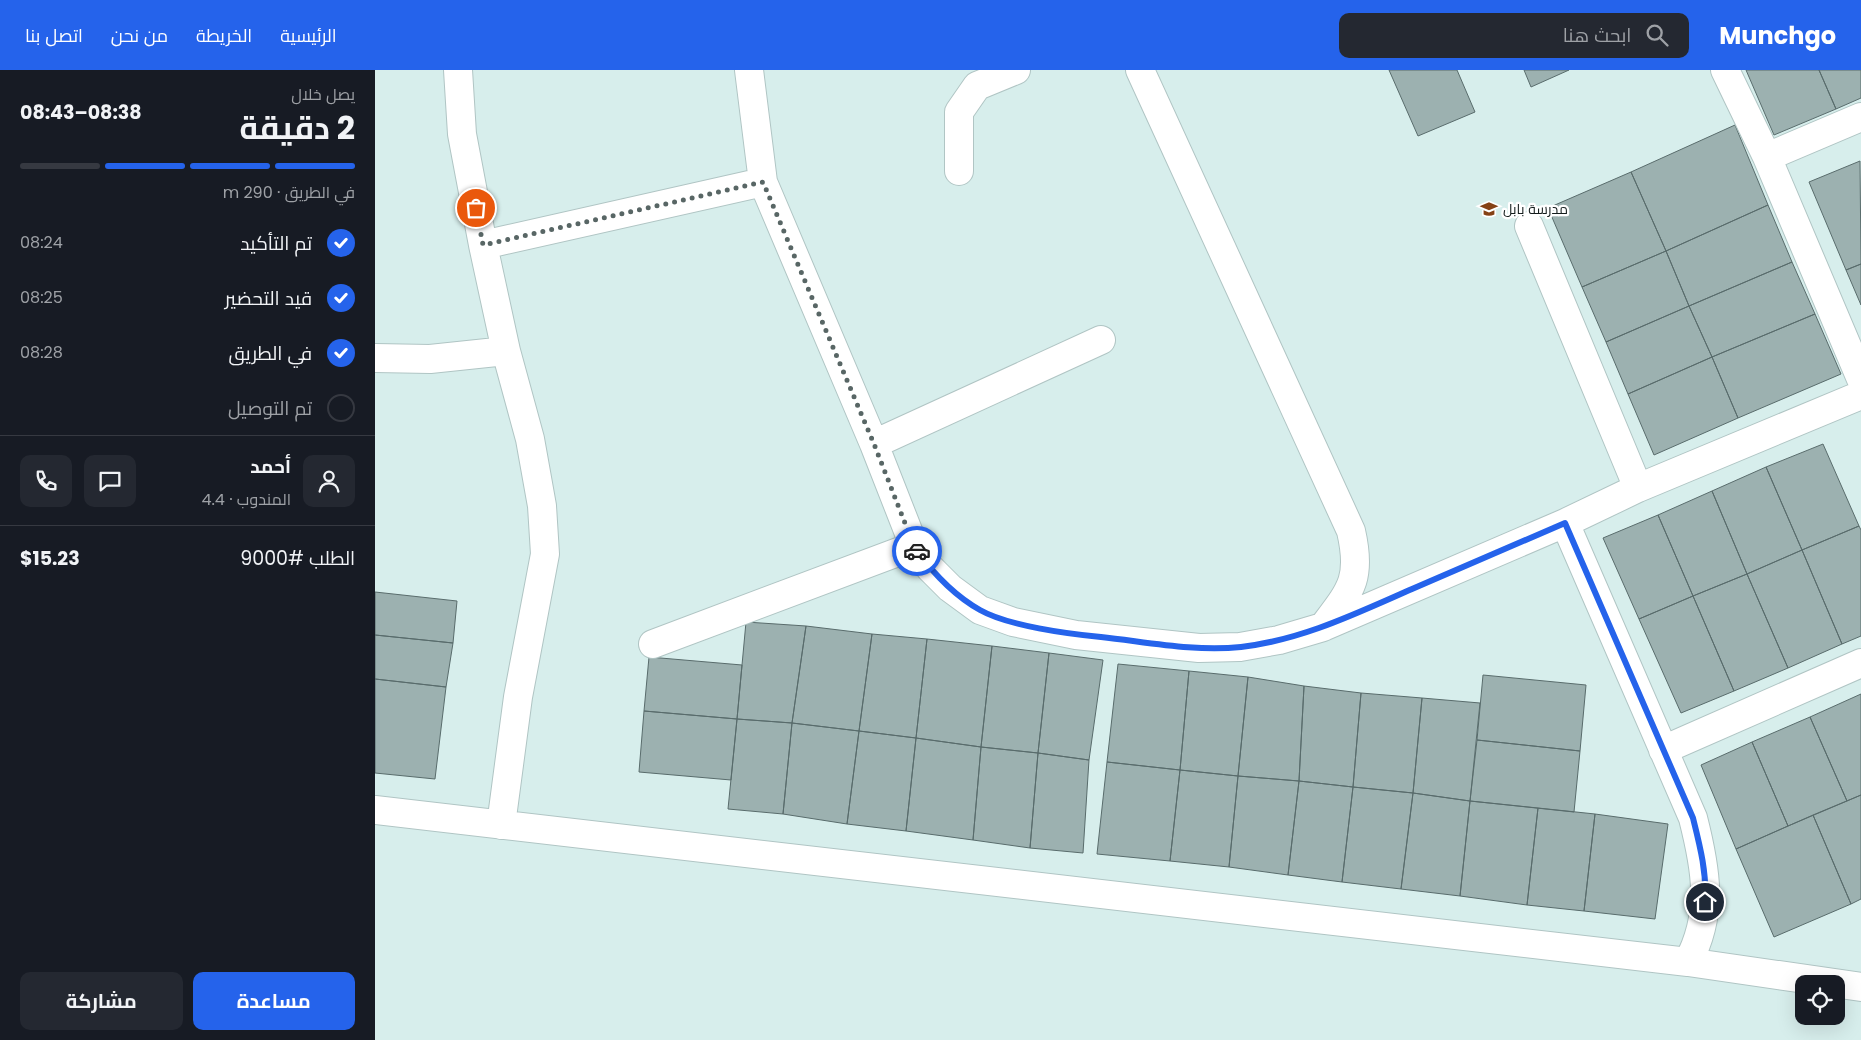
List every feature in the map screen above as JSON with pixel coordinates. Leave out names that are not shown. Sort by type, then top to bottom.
[{"type":"street","points":[[458,70],[462,134],[483,245],[541,497],[545,554],[518,697],[501,825]]},
{"type":"street","points":[[749,70],[763,182],[874,444],[914,546],[930,568],[950,588],[980,610],[1013,622],[1076,635],[1199,648],[1240,647],[1279,640],[1323,627],[1565,523],[1638,488],[1861,395]]},
{"type":"street","points":[[959,172],[959,112],[977,86],[1016,70]]},
{"type":"street","points":[[1140,70],[1351,531],[1356,567],[1353,583],[1345,598],[1323,627]]},
{"type":"street","points":[[1725,70],[1767,157],[1861,379]]},
{"type":"street","points":[[1767,157],[1861,117]]},
{"type":"street","points":[[483,245],[763,182]]},
{"type":"street","points":[[1529,226],[1638,488]]},
{"type":"street","points":[[874,444],[1101,340]]},
{"type":"street","points":[[375,358],[430,359],[507,351]]},
{"type":"street","points":[[1565,523],[1693,818],[1702,851],[1706,885],[1703,918],[1698,943],[1687,962]]},
{"type":"street","points":[[653,644],[914,546]]},
{"type":"street","points":[[1663,750],[1861,663]]},
{"type":"street","points":[[375,810],[1687,962],[1861,987]]},
{"type":"building","points":[[1389,70],[1457,70],[1475,112],[1418,136]]},
{"type":"building","points":[[1524,70],[1569,70],[1531,87]]},
{"type":"building","points":[[1746,70],[1819,70],[1836,109],[1774,135]]},
{"type":"building","points":[[1819,70],[1861,70],[1861,98],[1836,109]]},
{"type":"building","points":[[1735,125],[1768,205],[1666,251],[1631,172]]},
{"type":"building","points":[[1860,161],[1861,264],[1846,270],[1809,182]]},
{"type":"building","points":[[1631,172],[1666,251],[1582,287],[1548,208]]},
{"type":"building","points":[[1768,205],[1792,262],[1689,306],[1666,251]]},
{"type":"building","points":[[1666,251],[1689,306],[1606,342],[1582,287]]},
{"type":"building","points":[[1792,262],[1815,314],[1712,357],[1689,306]]},
{"type":"building","points":[[1861,264],[1861,305],[1846,270]]},
{"type":"building","points":[[1689,306],[1712,357],[1628,394],[1606,342]]},
{"type":"building","points":[[1815,314],[1841,374],[1738,418],[1712,357]]},
{"type":"building","points":[[1712,357],[1738,418],[1654,455],[1628,394]]},
{"type":"building","points":[[1823,444],[1859,526],[1802,550],[1766,467]]},
{"type":"building","points":[[1766,467],[1802,550],[1747,574],[1712,491]]},
{"type":"building","points":[[1712,491],[1747,574],[1693,596],[1658,515]]},
{"type":"building","points":[[1658,515],[1693,596],[1639,619],[1603,538]]},
{"type":"building","points":[[1859,526],[1861,530],[1861,636],[1842,644],[1802,550]]},
{"type":"building","points":[[1802,550],[1842,644],[1788,668],[1747,574]]},
{"type":"building","points":[[1747,574],[1788,668],[1734,691],[1693,596]]},
{"type":"building","points":[[375,592],[457,601],[453,643],[375,635]]},
{"type":"building","points":[[1693,596],[1734,691],[1681,713],[1639,619]]},
{"type":"building","points":[[746,622],[806,626],[792,723],[737,719]]},
{"type":"building","points":[[806,626],[872,634],[859,731],[792,723]]},
{"type":"building","points":[[872,634],[927,639],[916,738],[859,731]]},
{"type":"building","points":[[375,635],[453,643],[446,687],[375,679]]},
{"type":"building","points":[[927,639],[992,646],[981,747],[916,738]]},
{"type":"building","points":[[992,646],[1049,653],[1038,753],[981,747]]},
{"type":"building","points":[[1049,653],[1103,660],[1089,760],[1038,753]]},
{"type":"building","points":[[649,657],[742,665],[737,719],[644,711]]},
{"type":"building","points":[[1118,664],[1189,671],[1180,770],[1107,762]]},
{"type":"building","points":[[1189,671],[1248,677],[1238,776],[1180,770]]},
{"type":"building","points":[[1483,675],[1586,685],[1580,751],[1477,740]]},
{"type":"building","points":[[1248,677],[1304,686],[1299,781],[1238,776]]},
{"type":"building","points":[[375,679],[446,687],[435,779],[375,773]]},
{"type":"building","points":[[1304,686],[1361,693],[1353,787],[1299,781]]},
{"type":"building","points":[[1361,693],[1422,698],[1413,793],[1353,787]]},
{"type":"building","points":[[1861,694],[1861,795],[1847,801],[1810,717]]},
{"type":"building","points":[[1422,698],[1480,703],[1470,801],[1413,793]]},
{"type":"building","points":[[644,711],[737,719],[731,780],[639,772]]},
{"type":"building","points":[[1810,717],[1847,801],[1788,826],[1752,742]]},
{"type":"building","points":[[737,719],[792,723],[783,814],[728,809]]},
{"type":"building","points":[[792,723],[859,731],[847,824],[783,814]]},
{"type":"building","points":[[859,731],[916,738],[906,831],[847,824]]},
{"type":"building","points":[[916,738],[981,747],[973,840],[906,831]]},
{"type":"building","points":[[1477,740],[1580,751],[1574,812],[1470,801]]},
{"type":"building","points":[[1752,742],[1788,826],[1736,849],[1701,765]]},
{"type":"building","points":[[981,747],[1038,753],[1030,848],[973,840]]},
{"type":"building","points":[[1038,753],[1089,760],[1083,853],[1030,848]]},
{"type":"building","points":[[1107,762],[1180,770],[1170,861],[1097,854]]},
{"type":"building","points":[[1180,770],[1238,776],[1229,867],[1170,861]]},
{"type":"building","points":[[1238,776],[1299,781],[1288,875],[1229,867]]},
{"type":"building","points":[[1299,781],[1353,787],[1342,882],[1288,875]]},
{"type":"building","points":[[1353,787],[1413,793],[1401,889],[1342,882]]},
{"type":"building","points":[[1413,793],[1470,801],[1460,896],[1401,889]]},
{"type":"building","points":[[1861,795],[1861,899],[1851,904],[1813,815]]},
{"type":"building","points":[[1470,801],[1538,808],[1527,905],[1460,896]]},
{"type":"building","points":[[1538,808],[1595,814],[1584,911],[1527,905]]},
{"type":"building","points":[[1595,814],[1668,824],[1655,919],[1584,911]]},
{"type":"building","points":[[1813,815],[1851,904],[1774,937],[1736,849]]},
{"type":"way so far","points":[[476,208],[483,245],[763,182],[874,444],[917,551]]},
{"type":"place","name":"مدرسة بابل","points":[[1489,209]]},
{"type":"route","points":[[917,551],[930,568],[950,588],[980,610],[1013,622],[1076,635],[1199,648],[1240,647],[1279,640],[1323,627],[1565,523],[1693,818],[1702,851],[1706,885],[1705,902]]}]
